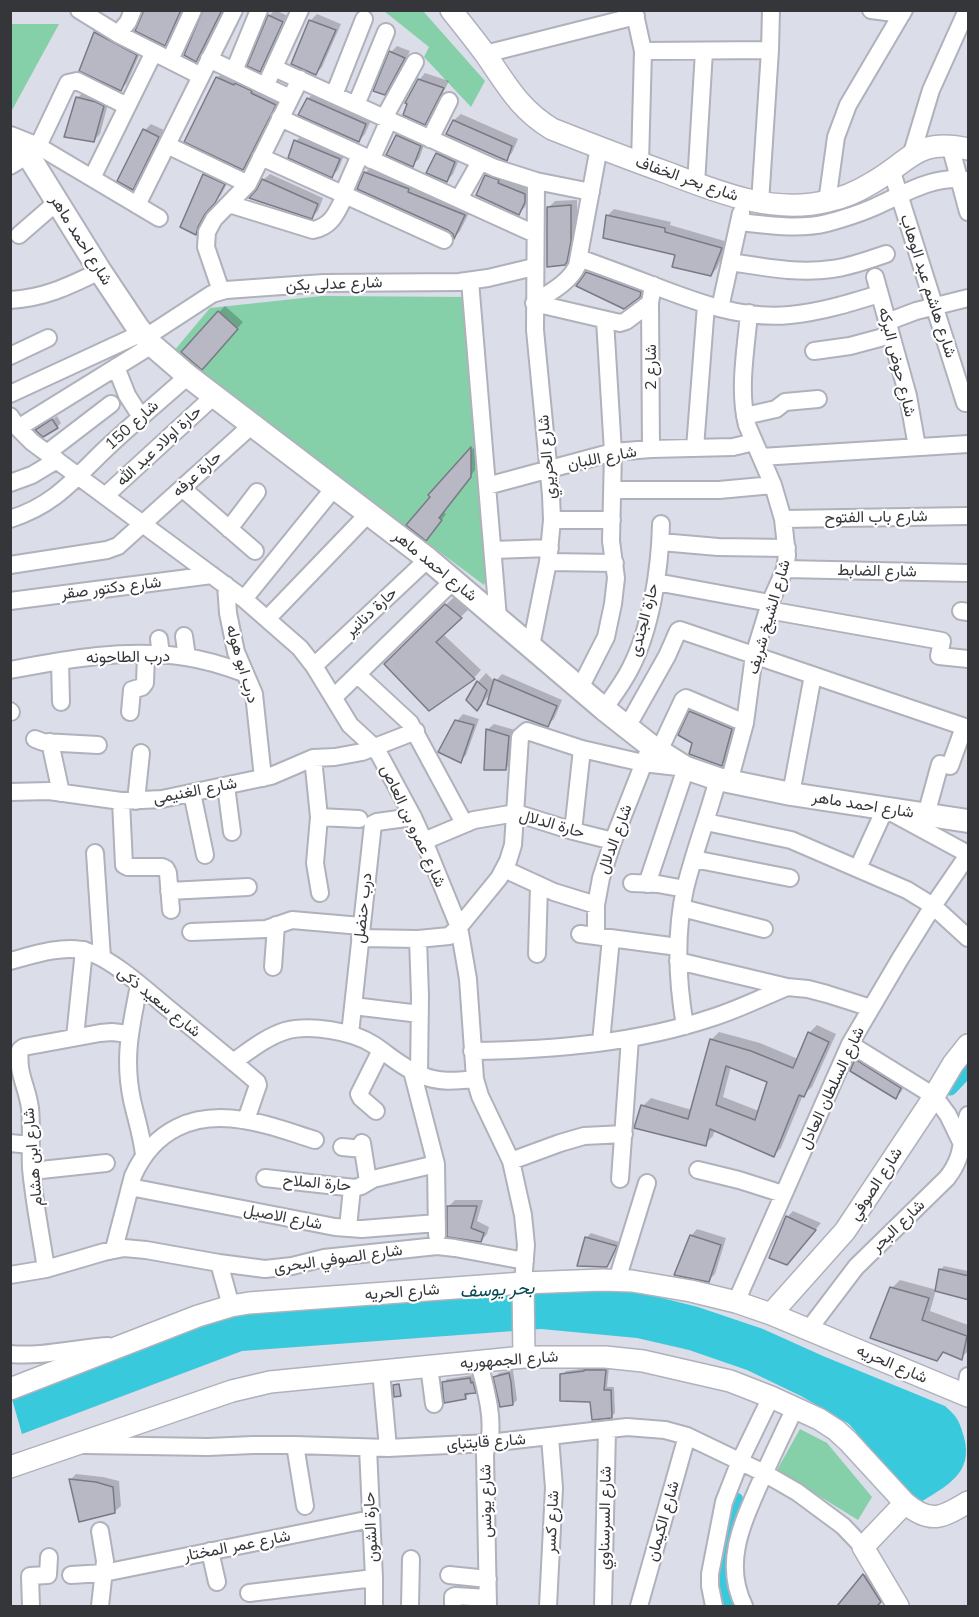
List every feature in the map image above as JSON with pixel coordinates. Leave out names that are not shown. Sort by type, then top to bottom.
[{"type":"main road","name":"شارع احمد ماهر","points":[[10,137],[26,156],[146,338],[188,376],[454,580],[627,727],[651,754],[724,781],[791,794],[969,821]]},
{"type":"street","points":[[79,10],[118,34],[201,76]]},
{"type":"street","points":[[118,34],[128,22],[133,10]]},
{"type":"street","points":[[170,60],[193,10]]},
{"type":"street","points":[[136,205],[234,10]]},
{"type":"street","points":[[234,71],[259,10]]},
{"type":"street","points":[[266,86],[300,10]]},
{"type":"street","name":"شارع بحر الخفاف","points":[[451,10],[514,96],[531,114],[552,129],[696,184],[752,201],[782,206],[827,202],[871,184],[912,153],[930,147],[959,147]]},
{"type":"street","points":[[695,448],[713,307],[730,262],[739,222],[752,201],[770,50],[771,10]]},
{"type":"street","points":[[827,202],[836,137],[848,105],[903,12],[871,10]]},
{"type":"street","points":[[912,153],[931,90],[967,10]]},
{"type":"street","points":[[485,54],[635,13],[643,51],[639,163]]},
{"type":"street","points":[[334,95],[363,19]]},
{"type":"street","points":[[356,105],[386,32]]},
{"type":"street","points":[[643,51],[770,50]]},
{"type":"street","points":[[696,184],[704,51]]},
{"type":"street","points":[[92,178],[154,52]]},
{"type":"street","points":[[209,59],[290,98]]},
{"type":"street","points":[[229,204],[313,230],[327,225],[332,220],[415,62]]},
{"type":"street","points":[[274,68],[513,175],[591,192]]},
{"type":"street","points":[[221,291],[206,248],[210,225],[248,184],[300,80]]},
{"type":"street","points":[[127,106],[77,81],[71,81],[26,156],[92,178],[159,218]]},
{"type":"street","points":[[430,139],[449,101]]},
{"type":"street","points":[[280,118],[535,234]]},
{"type":"street","points":[[167,145],[248,184]]},
{"type":"street","points":[[534,303],[574,273],[579,258],[599,147]]},
{"type":"street","points":[[959,147],[969,212]]},
{"type":"street","points":[[261,157],[444,240]]},
{"type":"street","points":[[459,200],[480,162]]},
{"type":"street","name":"شارع هاشم عبد الوهاب","points":[[891,170],[965,397]]},
{"type":"street","points":[[739,222],[788,226],[825,224],[870,209],[916,187],[964,179]]},
{"type":"street","name":"شارع الحريري","points":[[531,646],[549,555],[552,520],[535,330],[536,181]]},
{"type":"street","points":[[19,235],[57,202]]},
{"type":"street","points":[[730,262],[787,270],[818,271],[849,266],[886,254]]},
{"type":"street","points":[[579,258],[690,301],[749,314]]},
{"type":"street","name":"شارع عدلى يكن","points":[[146,338],[212,294],[221,291],[324,283],[447,283],[470,281],[534,267]]},
{"type":"street","points":[[10,300],[45,296],[100,271]]},
{"type":"street","points":[[470,281],[498,618]]},
{"type":"street","name":"شارع 2","points":[[651,449],[650,303],[652,285]]},
{"type":"street","name":"شارع حوض البركه","points":[[749,314],[790,315],[834,308],[877,286],[908,396],[917,447]]},
{"type":"street","points":[[814,351],[850,346],[889,328],[904,315],[969,298]]},
{"type":"street","points":[[534,303],[622,323],[650,303]]},
{"type":"street","name":"شارع الشيخ شريف","points":[[685,1026],[678,982],[678,954],[685,889],[706,822],[745,723],[754,655],[769,607],[785,569],[786,548],[783,519],[773,485],[744,416],[742,391],[749,314]]},
{"type":"street","points":[[580,688],[606,637],[616,578],[611,541],[613,452],[605,320]]},
{"type":"street","points":[[10,356],[48,338]]},
{"type":"street","points":[[14,422],[116,367],[146,338]]},
{"type":"street","points":[[10,394],[146,338]]},
{"type":"street","points":[[116,367],[141,417]]},
{"type":"street","name":"شارع 150","points":[[10,519],[41,506],[61,494],[141,417],[188,376]]},
{"type":"street","name":"حارة اولاد عبد الله","points":[[105,496],[214,396]]},
{"type":"street","points":[[744,416],[778,408],[785,402],[818,399]]},
{"type":"street","points":[[10,483],[32,475],[111,404]]},
{"type":"street","name":"شارع عمرو بن العاص","points":[[14,422],[32,442],[226,585],[300,648],[314,666],[350,725],[375,748],[413,817],[459,927],[468,979],[475,1079],[480,1096],[511,1161],[523,1215],[526,1245],[523,1288]]},
{"type":"street","name":"حارة عرفه","points":[[10,565],[113,548],[124,542],[252,425]]},
{"type":"street","name":"شارع اللبان","points":[[487,486],[613,452],[733,447],[758,450],[969,444]]},
{"type":"street","points":[[613,490],[719,490],[773,485]]},
{"type":"street","points":[[182,488],[255,551]]},
{"type":"street","points":[[244,599],[334,488]]},
{"type":"street","points":[[229,529],[257,492]]},
{"type":"street","points":[[267,619],[368,514]]},
{"type":"street","name":"شارع باب الفتوح","points":[[783,519],[969,516]]},
{"type":"street","points":[[552,520],[612,520]]},
{"type":"street","name":"حارة الجندى","points":[[604,709],[621,685],[637,653],[656,582],[661,524]]},
{"type":"street","points":[[661,542],[718,547],[786,548]]},
{"type":"street","points":[[493,550],[615,563]]},
{"type":"street","name":"حارة دنانير","points":[[314,666],[428,559]]},
{"type":"street","name":"شارع الضابط","points":[[785,569],[969,573]]},
{"type":"street","name":"شارع دكتور صقر","points":[[10,601],[212,575]]},
{"type":"street","points":[[334,697],[454,580]]},
{"type":"street","points":[[656,582],[942,641],[939,656],[969,659]]},
{"type":"street","name":"درب ابو هوله","points":[[226,585],[233,640],[254,694],[262,778]]},
{"type":"street","points":[[627,727],[679,630],[966,727],[950,766],[940,764],[926,815]]},
{"type":"street","points":[[184,636],[187,657]]},
{"type":"street","points":[[130,712],[132,690],[142,687],[145,683],[155,649]]},
{"type":"street","name":"درب الطاحونه","points":[[10,670],[99,655],[155,649],[244,673]]},
{"type":"street","points":[[60,661],[61,702]]},
{"type":"street","points":[[358,675],[416,731],[464,823]]},
{"type":"street","points":[[791,794],[813,675]]},
{"type":"street","name":"شارع الدلال","points":[[601,1042],[596,905],[601,878],[613,841],[651,754],[686,698],[745,723]]},
{"type":"street","name":"شارع الغنيمى","points":[[10,792],[61,793],[129,801],[162,799],[271,776],[313,758],[348,755],[375,748],[416,731]]},
{"type":"street","points":[[191,932],[266,929],[295,920],[418,939],[449,936],[459,927],[504,869],[513,844],[520,736],[524,732],[582,749],[651,754]]},
{"type":"street","points":[[61,793],[43,741],[98,745]]},
{"type":"street","points":[[573,831],[582,749]]},
{"type":"street","points":[[141,753],[129,801],[124,865],[164,867],[168,871],[171,910]]},
{"type":"street","points":[[313,758],[319,817],[315,856],[320,894]]},
{"type":"street","points":[[685,889],[640,883],[686,768]]},
{"type":"street","points":[[226,786],[232,832]]},
{"type":"street","points":[[192,793],[205,855]]},
{"type":"street","points":[[858,868],[885,809],[969,854]]},
{"type":"street","name":"حارة الدلال","points":[[424,841],[464,823],[516,813],[613,841]]},
{"type":"street","points":[[319,817],[359,819]]},
{"type":"street","name":"درب حنضل","points":[[350,1034],[373,824],[413,817]]},
{"type":"street","points":[[706,822],[791,840],[858,868],[907,890],[933,906],[969,938]]},
{"type":"street","points":[[94,853],[102,958]]},
{"type":"street","name":"شارع السلطان العادل","points":[[736,1302],[850,1044],[933,906],[969,854]]},
{"type":"street","points":[[694,859],[790,878]]},
{"type":"street","points":[[504,869],[561,894],[596,905]]},
{"type":"street","points":[[537,954],[539,885]]},
{"type":"street","points":[[169,891],[248,887]]},
{"type":"street","points":[[682,908],[764,929]]},
{"type":"street","points":[[273,967],[276,925]]},
{"type":"street","points":[[596,936],[678,954],[787,987],[808,989],[871,1008]]},
{"type":"street","points":[[418,939],[420,1014],[416,1073],[436,1164],[437,1246]]},
{"type":"street","name":"شارع سعيد ذكى","points":[[10,961],[66,949],[84,950],[102,958],[139,985],[258,1084],[246,1120]]},
{"type":"street","points":[[75,1037],[84,950]]},
{"type":"street","points":[[139,985],[129,1034],[128,1059],[129,1081],[144,1155]]},
{"type":"street","points":[[472,1051],[520,1051],[630,1038],[715,1017],[787,987]]},
{"type":"street","points":[[353,1006],[420,1014]]},
{"type":"street","points":[[232,1062],[275,1036],[292,1029],[311,1029],[350,1034],[366,1040],[416,1073],[433,1079],[447,1082],[475,1079]]},
{"type":"street","name":"شارع ابن هشام","points":[[46,1269],[32,1171],[30,1110],[20,1072],[20,1050],[24,1047],[75,1037],[112,1032],[129,1034]]},
{"type":"street","points":[[620,1179],[630,1038]]},
{"type":"street","points":[[850,1044],[934,1096],[948,1115],[962,1144]]},
{"type":"street","name":"شارع الصوفي","points":[[771,1314],[845,1231],[953,1064],[969,1045]]},
{"type":"street","points":[[376,1112],[359,1094],[381,1050]]},
{"type":"street","name":"شارع البحر","points":[[809,1329],[856,1266],[962,1166],[960,1156],[969,1115]]},
{"type":"street","points":[[114,1249],[133,1176],[144,1155],[165,1134],[178,1126],[192,1121],[219,1118],[246,1120],[315,1140]]},
{"type":"street","points":[[511,1161],[584,1136],[624,1134]]},
{"type":"street","points":[[10,1143],[30,1145]]},
{"type":"street","points":[[342,1147],[363,1146],[368,1181]]},
{"type":"street","points":[[32,1171],[106,1163]]},
{"type":"street","name":"حارة الملاح","points":[[265,1178],[352,1188],[376,1178],[436,1164]]},
{"type":"street","points":[[698,1170],[783,1194]]},
{"type":"street","points":[[617,1280],[647,1182]]},
{"type":"street","name":"شارع الاصيل","points":[[130,1187],[321,1225],[362,1229],[437,1223]]},
{"type":"street","points":[[348,1228],[352,1188]]},
{"type":"street","name":"شارع الصوفي البحرى","points":[[10,1275],[46,1269],[114,1249],[146,1250],[266,1269],[279,1269],[324,1258],[437,1246],[525,1261]]},
{"type":"street","points":[[219,1263],[231,1306]]},
{"type":"street","name":"شارع الحريه","points":[[10,1389],[198,1316],[231,1306],[266,1301],[523,1288],[588,1280],[617,1280],[691,1291],[736,1302],[967,1388]]},
{"type":"street","points":[[523,1288],[524,1350]]},
{"type":"street","points":[[10,1354],[42,1354],[122,1345]]},
{"type":"street","name":"شارع الجمهوريه","points":[[10,1467],[257,1384],[479,1361],[524,1350],[643,1361],[730,1381],[819,1419],[836,1430],[915,1512],[930,1518],[947,1515],[969,1502]]},
{"type":"street","name":"شارع يونس","points":[[479,1361],[489,1415],[490,1436],[485,1454],[488,1603]]},
{"type":"street","points":[[429,1366],[434,1404]]},
{"type":"street","points":[[381,1371],[388,1448]]},
{"type":"street","points":[[714,1606],[710,1574],[722,1513],[740,1461],[771,1397]]},
{"type":"street","points":[[744,1606],[734,1573],[736,1548],[743,1522],[795,1408]]},
{"type":"street","name":"شارع قايتباى","points":[[74,1445],[197,1447],[295,1445],[388,1448],[489,1443],[627,1427],[666,1430],[687,1436],[740,1461],[797,1492],[843,1526],[862,1547]]},
{"type":"street","name":"شارع السرسناوي","points":[[603,1606],[607,1430]]},
{"type":"street","name":"شارع الكيمان","points":[[639,1606],[687,1436]]},
{"type":"street","name":"شارع كسر","points":[[548,1606],[554,1488],[550,1437]]},
{"type":"street","points":[[295,1445],[305,1506]]},
{"type":"street","name":"حارة الشون","points":[[368,1448],[374,1606]]},
{"type":"street","points":[[894,1605],[862,1547],[905,1503]]},
{"type":"street","name":"شارع عمر المختار","points":[[71,1575],[104,1573],[371,1519]]},
{"type":"street","points":[[100,1531],[104,1550],[100,1606]]},
{"type":"street","points":[[210,1551],[217,1582]]},
{"type":"street","points":[[30,1606],[30,1576],[48,1575],[49,1557]]},
{"type":"street","points":[[410,1606],[411,1559]]},
{"type":"street","points":[[449,1575],[489,1579]]},
{"type":"street","points":[[249,1593],[374,1578]]},
{"type":"street","points":[[453,1606],[455,1596],[488,1603]]},
{"type":"green space","points":[[384,11],[423,11],[485,81],[471,107],[424,57],[429,47]]},
{"type":"green space","points":[[10,24],[59,24],[11,112]]},
{"type":"green space","points":[[322,296],[467,297],[487,577],[484,585],[173,352],[210,308]]},
{"type":"green space","points":[[800,1429],[827,1443],[872,1497],[858,1520],[777,1470]]},
{"type":"water","points":[[607,1290],[634,1291],[698,1307],[763,1329],[945,1406],[958,1420],[964,1437],[965,1461],[961,1470],[947,1485],[918,1504],[849,1424],[801,1396],[747,1370],[689,1350],[637,1338],[541,1329],[242,1351],[22,1434],[12,1399],[227,1316],[409,1298]]},
{"type":"building","points":[[144,10],[181,10],[165,46],[135,31]]},
{"type":"building","points":[[203,10],[222,10],[196,62],[184,55]]},
{"type":"building","points":[[268,15],[283,22],[260,72],[247,66]]},
{"type":"building","points":[[309,20],[336,30],[316,75],[291,64]]},
{"type":"building","points":[[94,32],[137,55],[121,91],[79,71]]},
{"type":"building","points":[[389,51],[405,58],[385,95],[373,91]]},
{"type":"building","points":[[216,77],[234,85],[235,83],[276,105],[243,170],[184,142]]},
{"type":"building","points":[[418,79],[444,88],[425,125],[403,115],[407,104],[405,103]]},
{"type":"building","points":[[76,97],[104,106],[94,142],[64,137]]},
{"type":"building","points":[[307,98],[366,124],[359,142],[298,115]]},
{"type":"building","points":[[453,120],[512,146],[507,161],[446,134]]},
{"type":"building","points":[[143,129],[159,137],[133,190],[117,181]]},
{"type":"building","points":[[396,135],[421,146],[413,167],[386,155]]},
{"type":"building","points":[[294,140],[340,159],[332,178],[288,158]]},
{"type":"building","points":[[436,153],[455,162],[447,182],[426,173]]},
{"type":"building","points":[[364,172],[409,189],[408,192],[465,215],[454,239],[453,234],[448,230],[357,189]]},
{"type":"building","points":[[203,174],[225,184],[215,203],[205,214],[196,235],[180,227]]},
{"type":"building","points":[[485,175],[525,194],[525,202],[519,215],[476,195]]},
{"type":"building","points":[[262,179],[318,204],[312,219],[249,198]]},
{"type":"building","points":[[571,205],[571,241],[567,262],[565,265],[547,267],[547,207]]},
{"type":"building","points":[[606,215],[665,228],[665,232],[722,248],[711,276],[672,267],[675,255],[603,238]]},
{"type":"building","points":[[586,272],[641,292],[640,297],[624,309],[576,286]]},
{"type":"building","points":[[218,311],[238,329],[202,370],[181,352]]},
{"type":"building","points":[[52,419],[58,428],[43,437],[35,430]]},
{"type":"building","points":[[471,447],[471,477],[439,518],[442,520],[426,541],[406,525],[430,497],[428,495]]},
{"type":"building","points":[[445,604],[462,618],[436,642],[475,679],[429,711],[384,664]]},
{"type":"building","points":[[494,679],[557,706],[548,727],[487,704]]},
{"type":"building","points":[[477,681],[487,690],[477,711],[466,700]]},
{"type":"building","points":[[689,711],[732,729],[722,766],[689,754],[692,743],[678,735]]},
{"type":"building","points":[[455,720],[474,725],[461,763],[438,752]]},
{"type":"building","points":[[486,729],[509,736],[506,770],[484,770]]},
{"type":"building","points":[[808,1032],[829,1042],[804,1097],[799,1095],[774,1157],[710,1129],[706,1146],[634,1128],[641,1105],[688,1119],[710,1039],[751,1051],[793,1068]],"holes":[[[726,1066],[767,1082],[755,1120],[716,1105]]]},
{"type":"building","points":[[855,1059],[901,1088],[896,1099],[850,1071]]},
{"type":"building","points":[[447,1206],[477,1206],[471,1228],[484,1233],[481,1242],[447,1237]]},
{"type":"building","points":[[786,1216],[816,1230],[787,1265],[769,1258]]},
{"type":"building","points":[[690,1235],[721,1245],[709,1282],[674,1275]]},
{"type":"building","points":[[585,1237],[617,1246],[607,1267],[577,1266]]},
{"type":"building","points":[[939,1269],[969,1276],[969,1300],[935,1291]]},
{"type":"building","points":[[890,1287],[929,1298],[922,1320],[967,1336],[962,1360],[943,1352],[937,1361],[870,1338]]},
{"type":"building","points":[[584,1370],[606,1370],[604,1390],[611,1390],[612,1418],[592,1420],[590,1402],[560,1401],[560,1374]]},
{"type":"building","points":[[509,1373],[513,1405],[500,1407],[493,1377]]},
{"type":"building","points":[[470,1378],[476,1393],[465,1394],[466,1399],[444,1403],[442,1382]]},
{"type":"building","points":[[399,1384],[401,1396],[394,1397],[393,1385]]},
{"type":"building","points":[[69,1479],[96,1482],[113,1487],[115,1513],[79,1522]]},
{"type":"building","points":[[863,1574],[881,1602],[877,1606],[837,1606]]},
{"type":"waterway","points":[[950,1088],[968,1069]]},
{"type":"waterway","points":[[727,1606],[722,1580],[723,1553],[736,1500]]},
{"type":"water label","name":"بحر يوسف","points":[[497,1290]]}]
